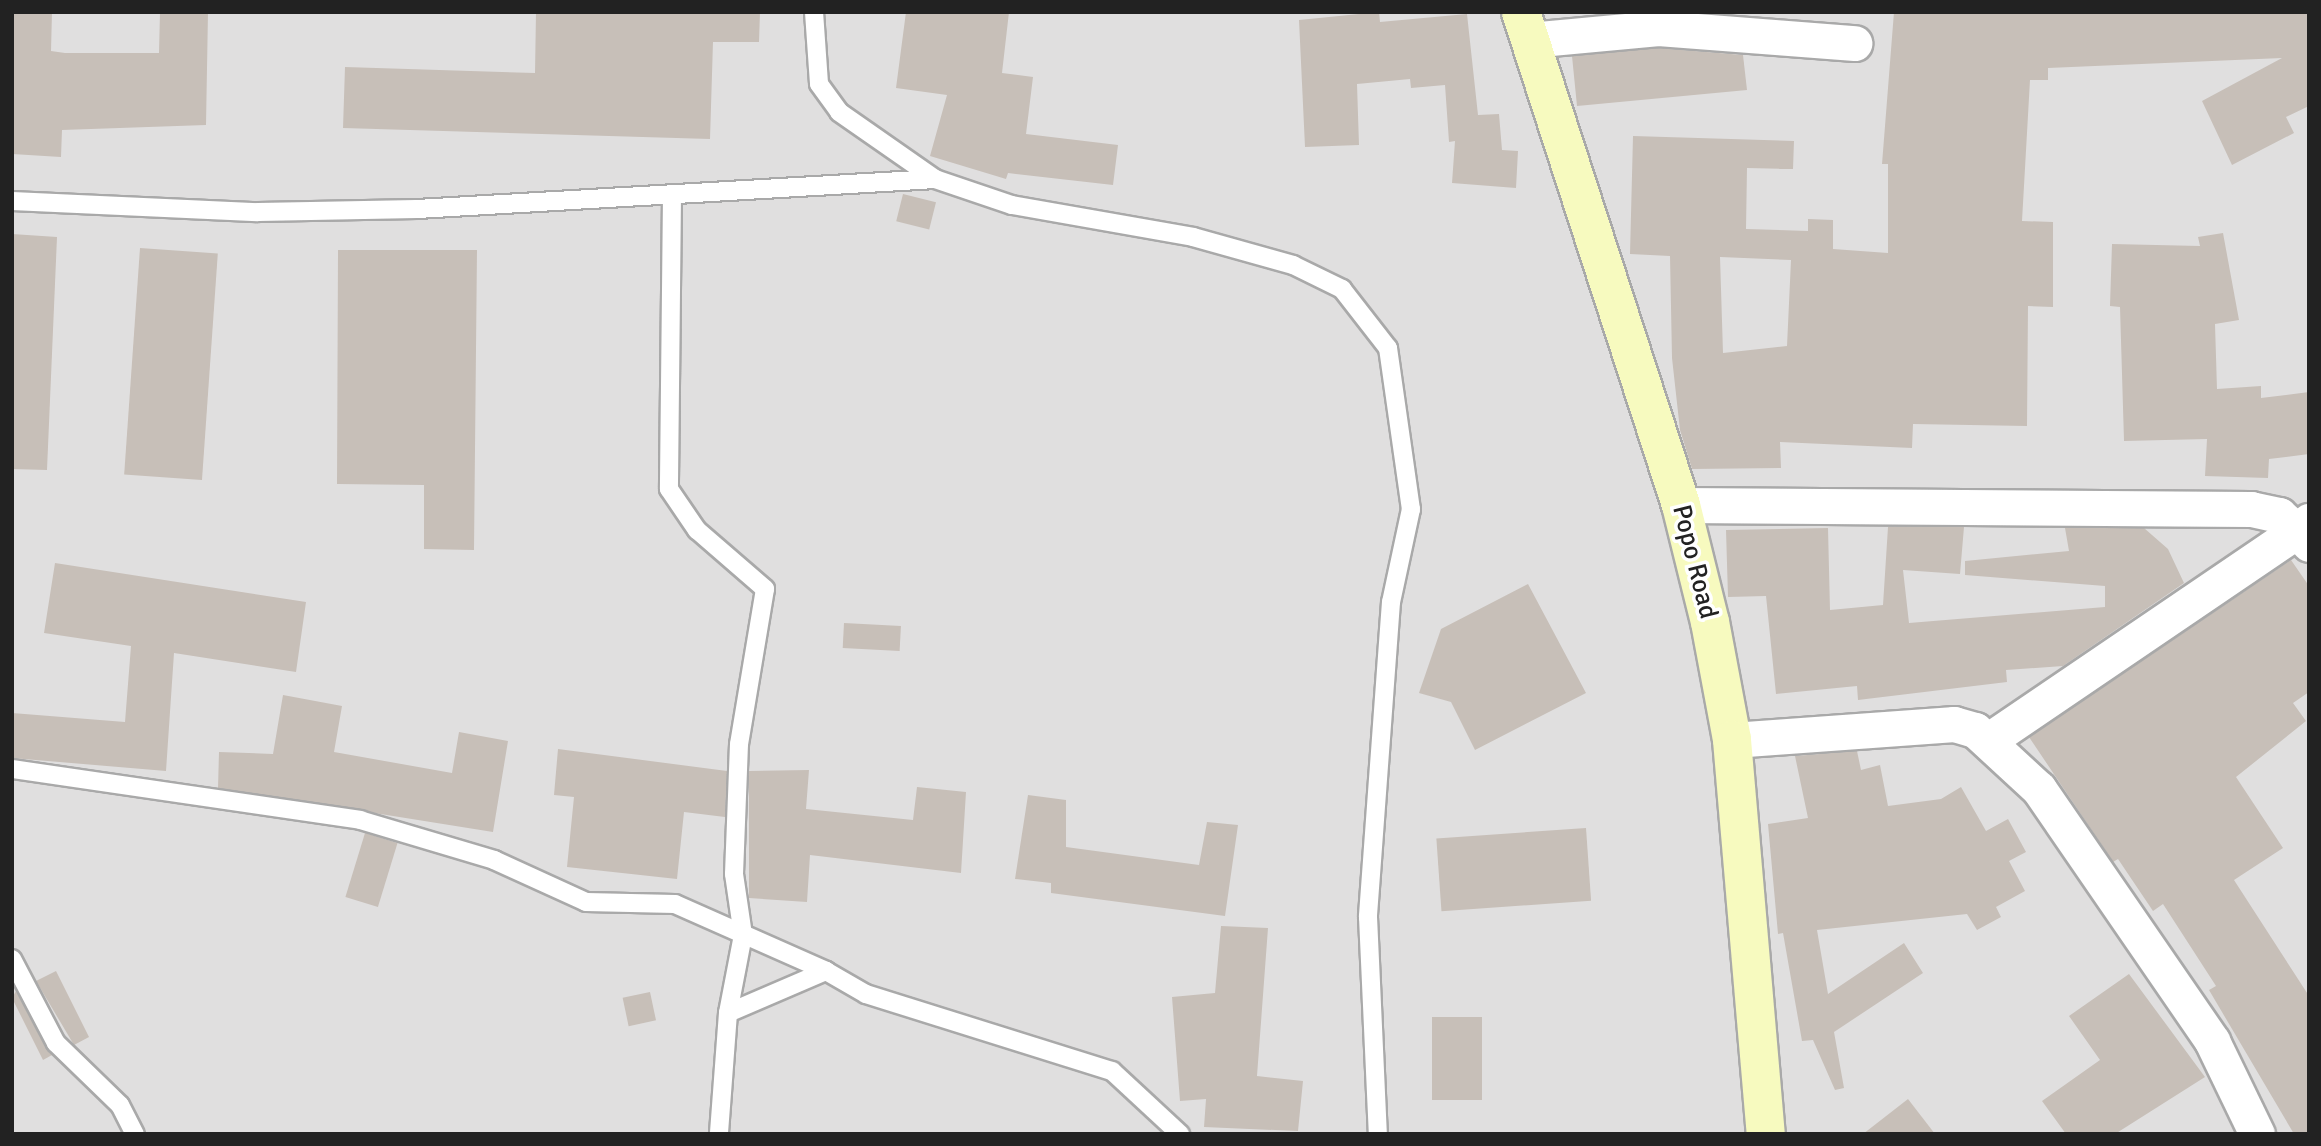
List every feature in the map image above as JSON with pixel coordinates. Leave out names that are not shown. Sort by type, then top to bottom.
[{"type":"main road","name":"Popo Road","points":[[1525,26],[1681,505],[1732,740],[1766,1134]]},
{"type":"street","points":[[1525,26],[1658,29],[1854,43]]},
{"type":"street","points":[[1681,505],[2251,509],[2279,515],[2305,532],[1989,740]]},
{"type":"street","points":[[1732,740],[1954,724],[1989,740],[2039,789],[2212,1041],[2257,1134]]},
{"type":"lane","points":[[814,12],[819,84],[839,112],[935,179],[1012,205],[1193,237],[1293,265],[1342,289],[1388,348],[1411,509],[1391,602],[1369,904],[1378,1134]]},
{"type":"lane","points":[[12,201],[258,212],[672,195],[935,179]]},
{"type":"lane","points":[[672,195],[669,489],[697,530],[765,589],[739,744],[734,874],[743,935],[728,1013],[719,1134]]},
{"type":"lane","points":[[12,769],[360,820],[494,860],[586,902],[675,904],[826,971],[866,994],[1112,1071],[1180,1134]]},
{"type":"lane","points":[[12,960],[56,1043],[120,1105],[135,1134]]},
{"type":"lane","points":[[728,1013],[826,971]]},
{"type":"shaded area","points":[[12,12],[2309,12],[2309,1134],[12,1134]]},
{"type":"building","points":[[12,12],[52,12],[51,51],[159,53],[160,12],[208,12],[206,125],[62,130],[61,157],[12,154]]},
{"type":"building","points":[[536,12],[760,12],[759,42],[713,42],[710,139],[343,128],[345,67],[535,73]]},
{"type":"building","points":[[906,12],[1009,12],[1002,73],[1033,77],[1026,134],[1118,145],[1113,185],[1008,173],[1006,179],[930,156],[947,95],[896,88]]},
{"type":"building","points":[[1379,12],[1380,22],[1467,14],[1478,115],[1499,114],[1502,150],[1518,151],[1516,188],[1452,183],[1455,141],[1449,142],[1445,85],[1411,88],[1410,79],[1357,84],[1359,145],[1305,147],[1299,20]]},
{"type":"building","points":[[1894,12],[2309,12],[2309,106],[2286,117],[2294,133],[2232,165],[2202,101],[2282,58],[2048,68],[2048,80],[2030,80],[2022,221],[2053,222],[2053,307],[2028,306],[2027,426],[1913,424],[1912,448],[1780,442],[1781,468],[1692,469],[1680,430],[1672,358],[1670,256],[1630,254],[1633,136],[1794,141],[1793,169],[1747,168],[1746,229],[1808,231],[1808,219],[1833,220],[1833,249],[1888,253],[1888,164],[1882,164]],"holes":[[[1720,257],[1791,260],[1787,346],[1723,353]]]},
{"type":"building","points":[[1658,48],[1743,55],[1747,90],[1577,106],[1572,56]]},
{"type":"building","points":[[903,194],[936,202],[929,229],[896,221]]},
{"type":"building","points":[[2223,233],[2239,320],[2215,324],[2217,389],[2261,386],[2261,398],[2309,392],[2309,454],[2269,459],[2268,478],[2205,476],[2207,439],[2124,441],[2120,307],[2110,306],[2112,244],[2200,246],[2198,237]]},
{"type":"building","points":[[12,234],[57,237],[47,470],[12,469]]},
{"type":"building","points":[[140,248],[218,253],[202,480],[124,474]]},
{"type":"building","points":[[338,250],[477,250],[474,550],[424,549],[424,485],[337,484]]},
{"type":"building","points":[[1888,527],[1964,527],[1960,574],[1903,570],[1909,623],[2105,607],[2105,586],[1965,575],[1965,561],[2069,551],[2065,528],[2144,528],[2168,549],[2184,583],[2063,666],[2006,670],[2007,682],[1858,700],[1857,686],[1776,694],[1766,596],[1728,597],[1726,530],[1828,528],[1830,610],[1883,605]]},
{"type":"building","points":[[2291,560],[2309,586],[2309,692],[2293,703],[2306,721],[2236,777],[2283,848],[2234,880],[2309,996],[2309,1134],[2294,1134],[2209,990],[2216,986],[2163,904],[2153,911],[2118,859],[2113,862],[2029,737]]},
{"type":"building","points":[[55,563],[306,602],[296,672],[174,653],[166,771],[12,758],[12,713],[125,722],[131,646],[44,633]]},
{"type":"building","points":[[1528,584],[1586,693],[1475,750],[1451,702],[1419,693],[1441,629]]},
{"type":"building","points":[[844,623],[901,626],[900,651],[843,648]]},
{"type":"building","points":[[283,695],[342,706],[334,752],[452,773],[459,732],[508,741],[493,832],[218,788],[219,752],[273,754]]},
{"type":"building","points":[[558,749],[727,771],[725,817],[684,812],[677,879],[567,867],[574,797],[554,795]]},
{"type":"building","points":[[1857,751],[1861,770],[1880,765],[1888,806],[1941,799],[1961,787],[1986,831],[2008,819],[2026,852],[2009,861],[2025,891],[1996,907],[2001,917],[1977,930],[1967,914],[1817,930],[1828,994],[1904,943],[1923,973],[1834,1032],[1844,1088],[1835,1090],[1813,1040],[1802,1041],[1783,933],[1778,934],[1768,824],[1808,818],[1795,756]]},
{"type":"building","points":[[809,770],[806,809],[913,820],[917,787],[966,792],[961,873],[810,855],[807,902],[749,898],[749,771]]},
{"type":"building","points":[[1028,795],[1066,800],[1066,847],[1199,865],[1207,822],[1238,825],[1225,916],[1051,893],[1051,883],[1015,879]]},
{"type":"building","points":[[1586,828],[1591,901],[1441,911],[1436,838]]},
{"type":"building","points":[[365,833],[398,843],[378,907],[345,897]]},
{"type":"building","points":[[1221,926],[1268,928],[1257,1076],[1303,1081],[1298,1131],[1204,1127],[1206,1099],[1180,1101],[1172,997],[1215,993]]},
{"type":"building","points":[[56,971],[89,1037],[74,1045],[36,981]]},
{"type":"building","points":[[2129,974],[2205,1077],[2115,1134],[2066,1134],[2042,1101],[2100,1060],[2069,1016]]},
{"type":"building","points":[[16,991],[52,1055],[43,1060],[12,998]]},
{"type":"building","points":[[650,992],[656,1020],[629,1026],[623,998]]},
{"type":"building","points":[[1432,1017],[1482,1017],[1482,1100],[1432,1100]]},
{"type":"building","points":[[1908,1099],[1935,1134],[1863,1134]]}]
